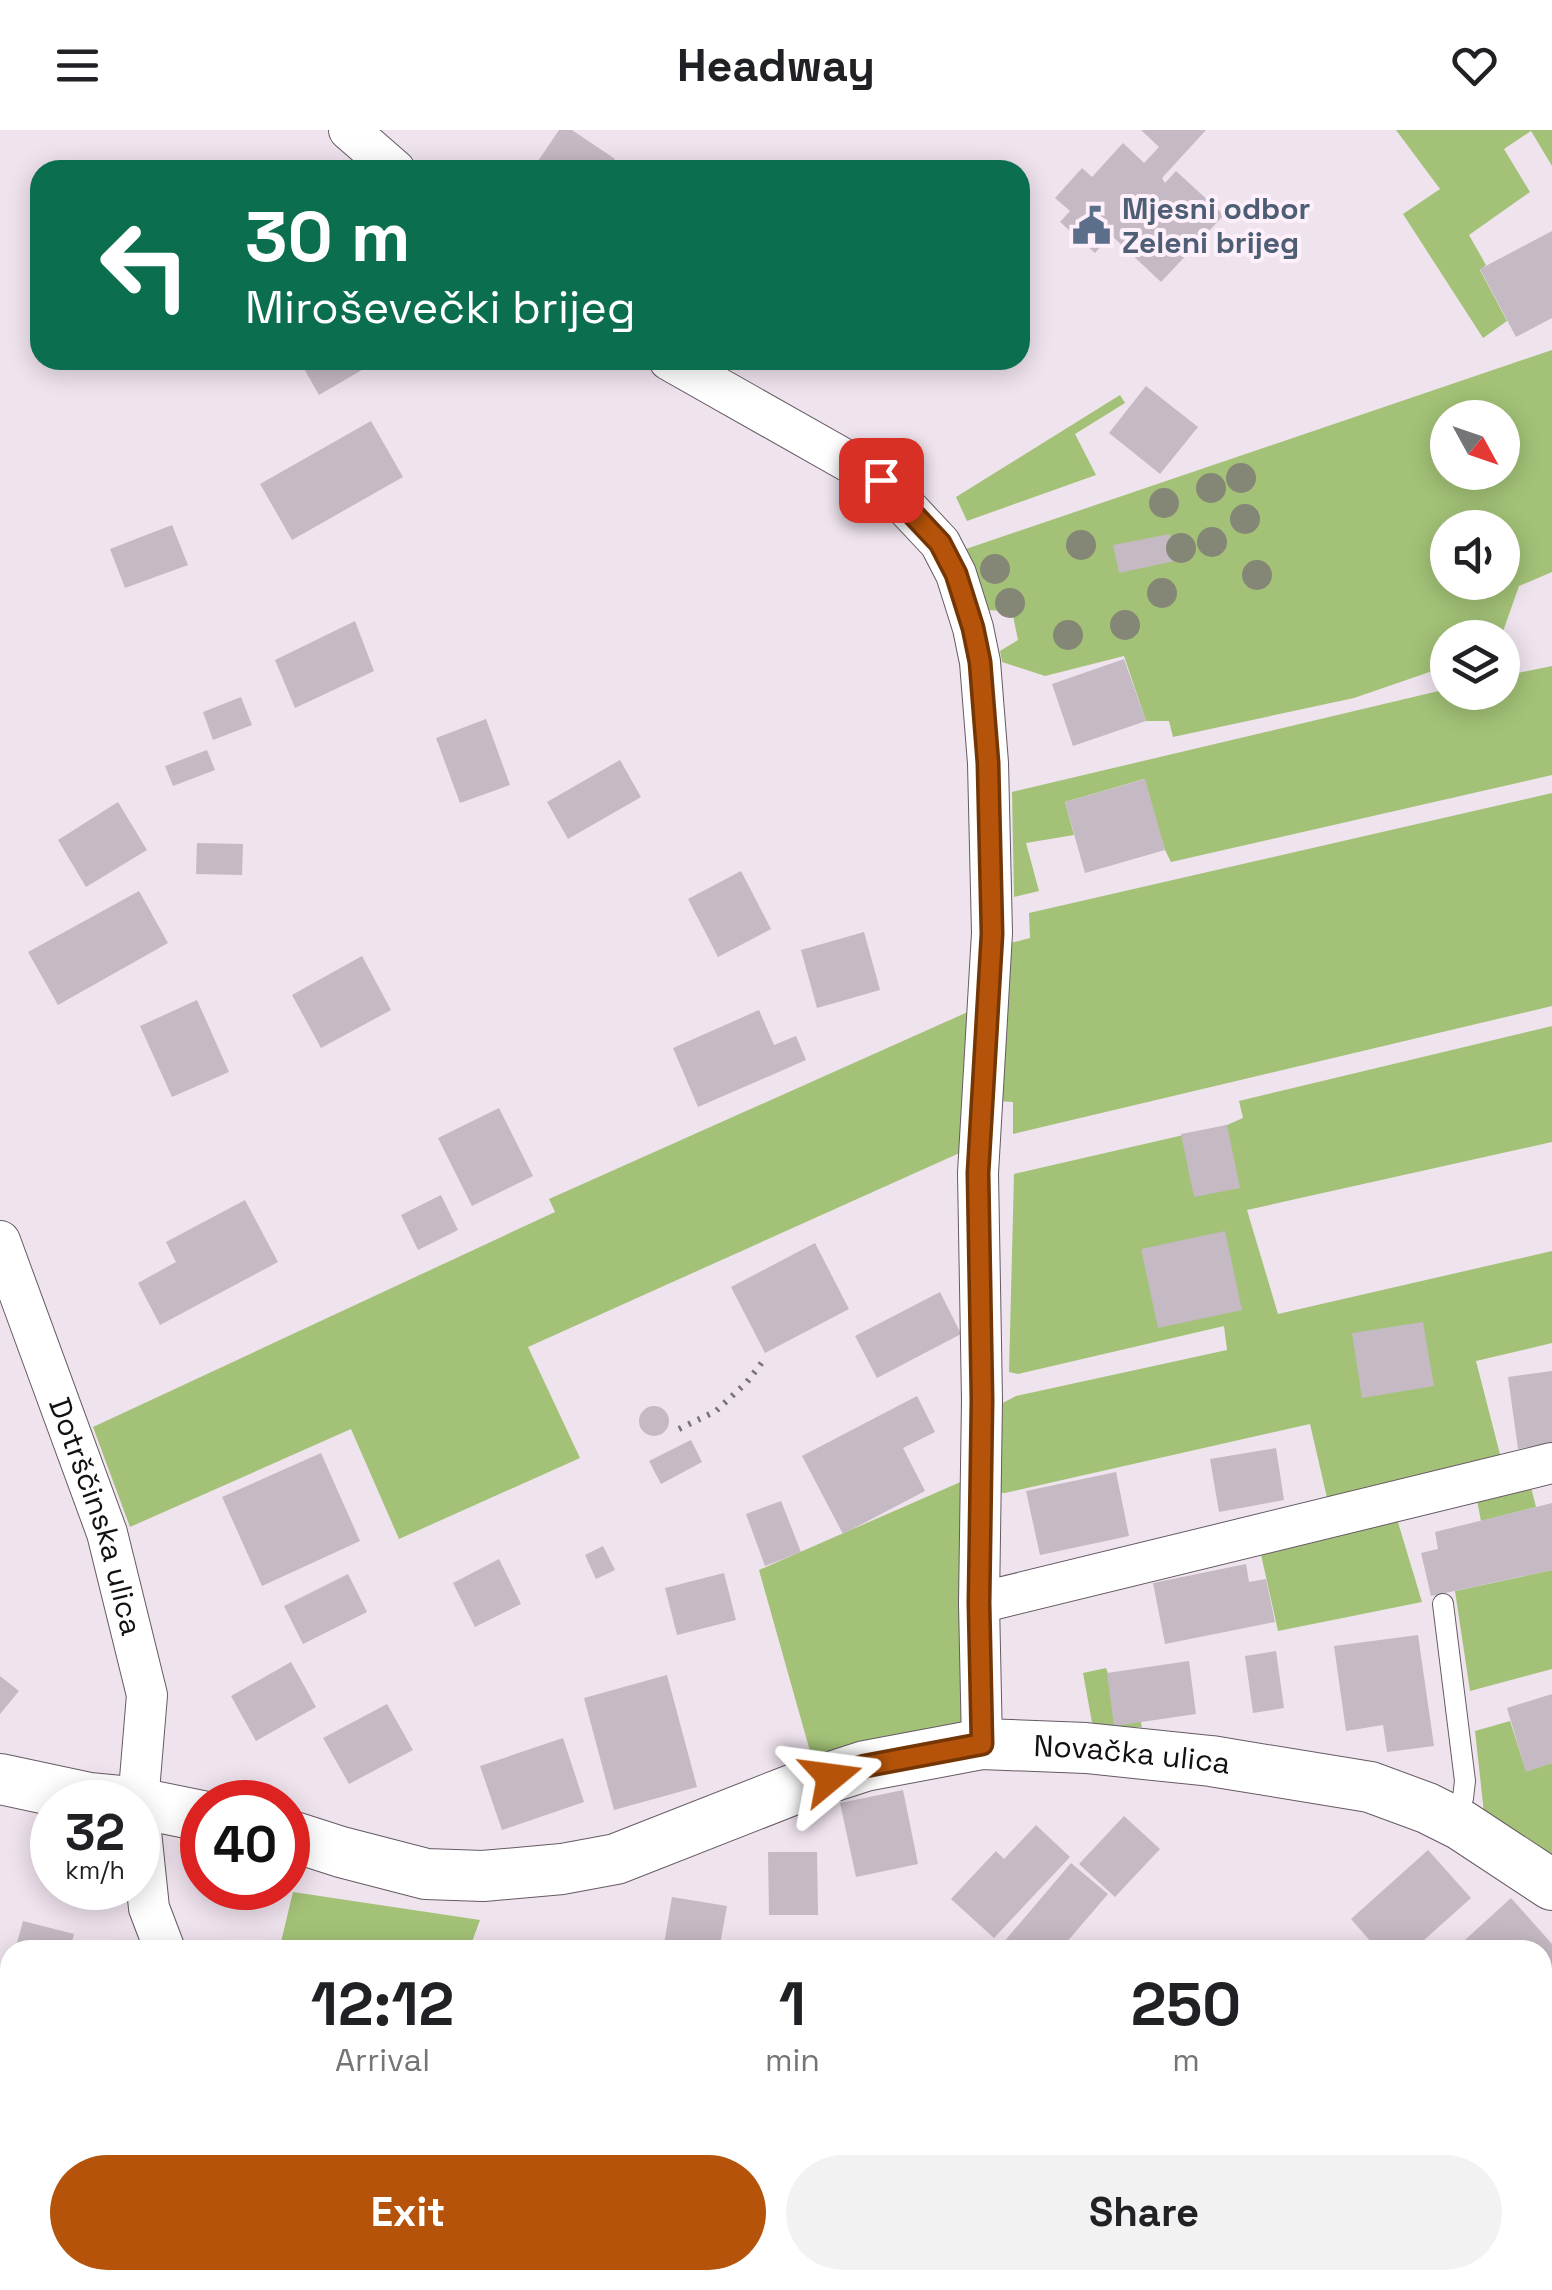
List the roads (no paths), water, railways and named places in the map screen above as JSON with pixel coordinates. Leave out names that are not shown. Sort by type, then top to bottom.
[{"type":"street","points":[[350,130],[384,160]]},
{"type":"street","points":[[687,370],[881,480],[940,543],[956,574],[973,628],[980,662],[988,763],[992,934],[978,1173],[982,1744]]},
{"type":"street","name":"Dotrščinska ulica","points":[[0,1241],[107,1533],[147,1695],[140,1780]]},
{"type":"street","points":[[979,1603],[1552,1463]]},
{"type":"street","name":"Novačka ulica","points":[[310,1842],[426,1874],[483,1876],[562,1869],[616,1859],[796,1788],[865,1766],[982,1744],[1086,1748],[1211,1761],[1370,1787],[1452,1820],[1552,1886]]},
{"type":"street","points":[[0,1779],[30,1785]]},
{"type":"street","name":"Dotrščinska ulica","points":[[150,1910],[161,1940]]},
{"type":"lane","points":[[1443,1604],[1465,1781],[1463,1798],[1452,1820]]},
{"type":"place","name":"Mjesni odbor Zeleni brijeg","points":[[1092,226]]}]
